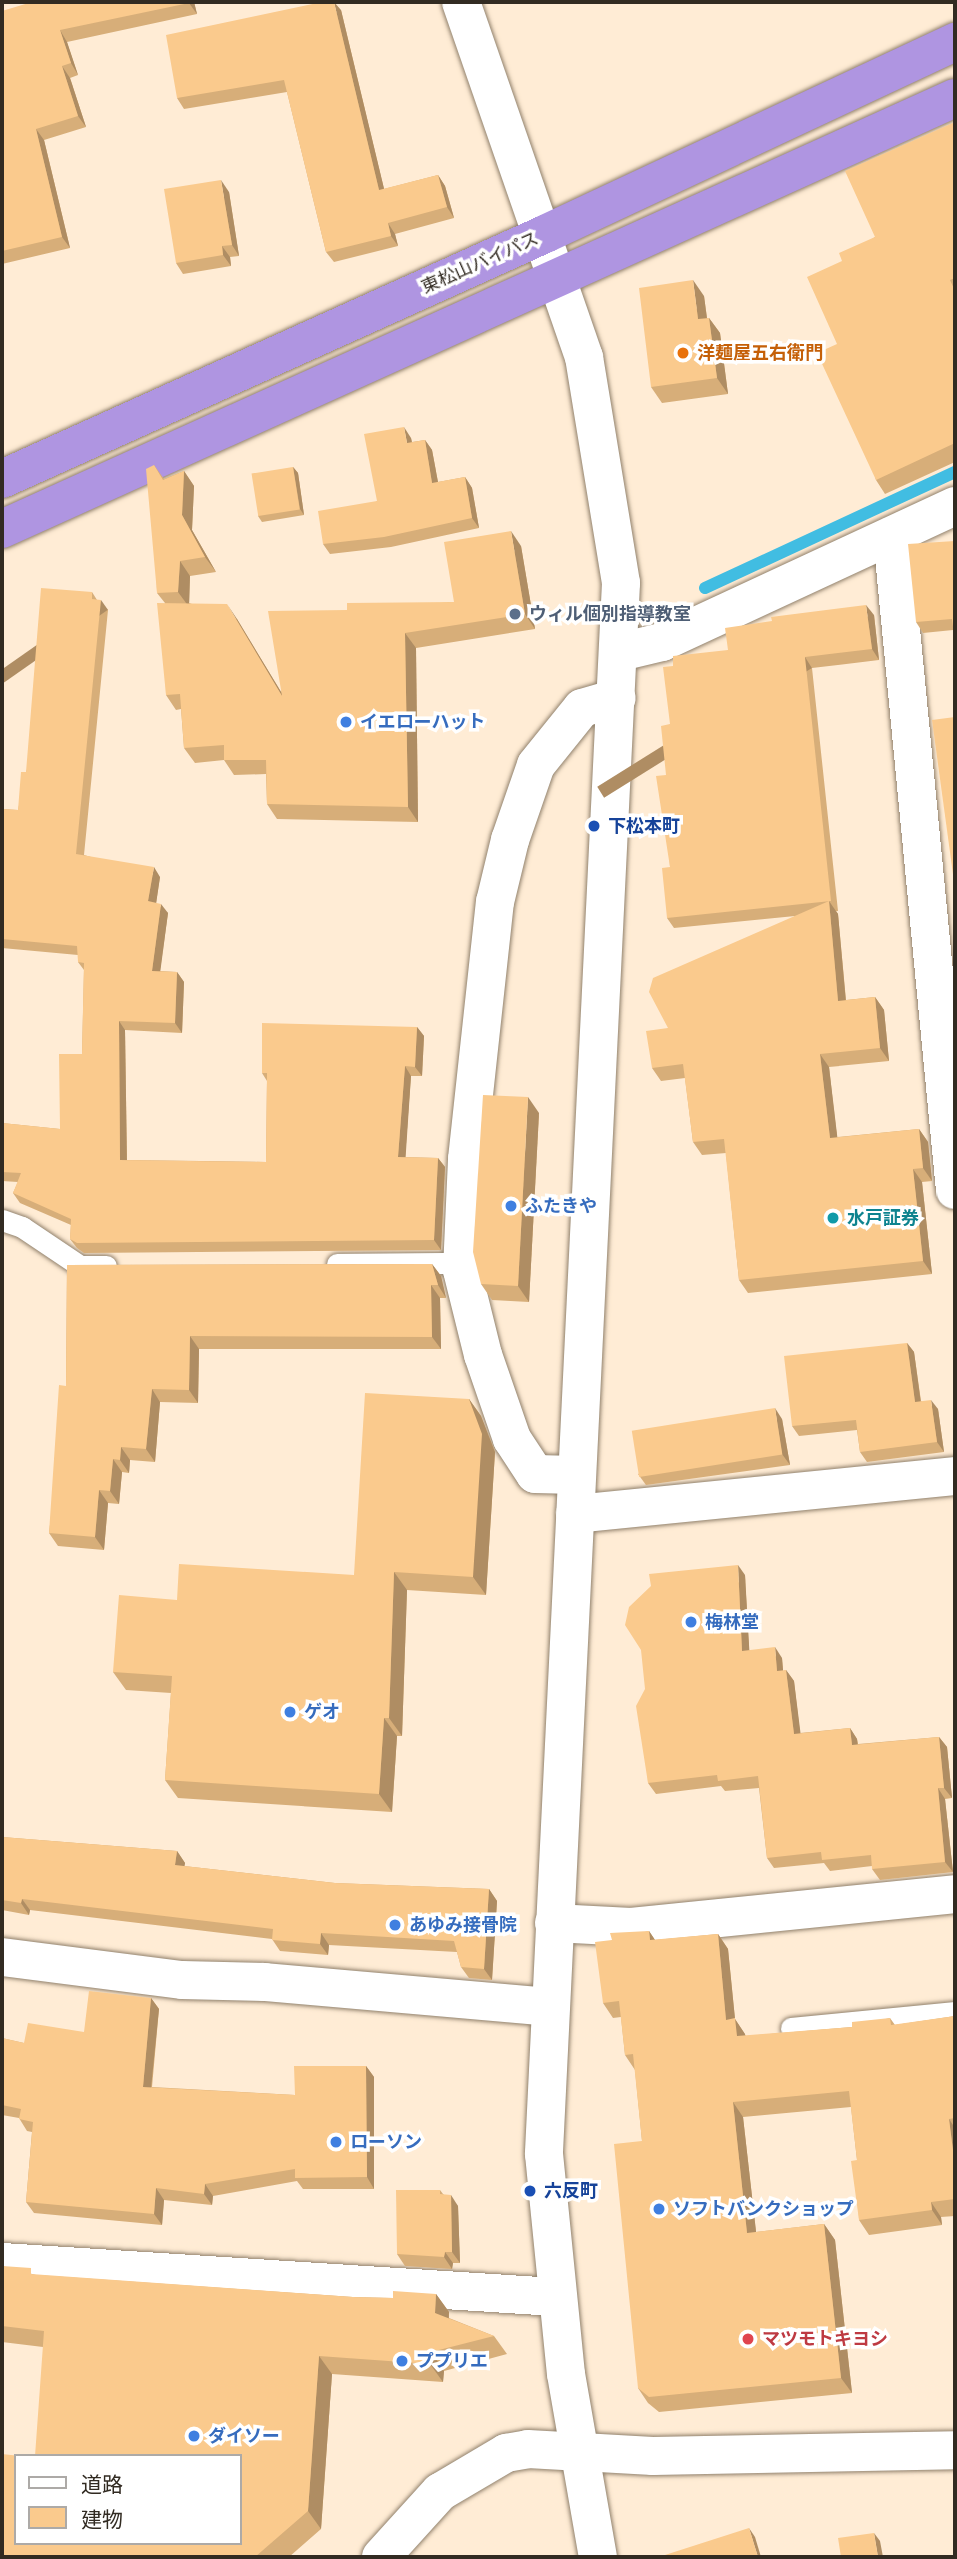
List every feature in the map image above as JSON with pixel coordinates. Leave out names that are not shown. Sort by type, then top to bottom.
[{"type":"highway","name":"東松山バイパス","points":[[2,479],[545,234],[955,41]]},
{"type":"highway","points":[[2,530],[561,280],[955,98]]},
{"type":"street","points":[[461,2],[561,280],[589,386],[621,583],[620,652],[544,2154],[555,2297],[577,2453],[598,2557]]},
{"type":"street","points":[[620,652],[662,642],[955,506]]},
{"type":"street","points":[[892,536],[955,1190]]},
{"type":"street","points":[[577,1475],[535,1474],[512,1439],[483,1355],[462,1263],[467,1159],[495,902],[510,840],[536,765],[582,708],[617,698]]},
{"type":"street","points":[[575,1514],[955,1476]]},
{"type":"street","points":[[554,1923],[631,1927],[955,1894]]},
{"type":"street","points":[[2,1957],[170,1979],[265,1982],[550,2007]]},
{"type":"street","points":[[2,2262],[555,2297]]},
{"type":"street","points":[[381,2557],[440,2492],[486,2462],[528,2449],[653,2456],[955,2450]]},
{"type":"lane","points":[[2,1220],[22,1227],[80,1266],[135,1266]]},
{"type":"lane","points":[[312,1264],[462,1263]]},
{"type":"lane","points":[[791,2028],[955,2012]]},
{"type":"building","points":[[32,2],[189,3],[60,30],[71,63],[62,66],[78,116],[36,129],[62,237],[2,251],[2,11]]},
{"type":"building","points":[[322,2],[334,2],[379,190],[438,175],[447,207],[388,223],[391,236],[326,252],[284,80],[177,98],[166,35]]},
{"type":"building","points":[[955,122],[955,278],[950,280],[955,291],[955,443],[876,480],[817,353],[837,344],[807,277],[842,261],[839,253],[875,237],[845,171]]},
{"type":"building","points":[[221,180],[232,245],[222,246],[223,255],[176,263],[164,189]]},
{"type":"building","points":[[693,280],[698,319],[709,318],[717,378],[651,387],[639,288]]},
{"type":"building","points":[[404,427],[407,443],[425,440],[432,483],[465,477],[472,518],[384,537],[323,544],[318,511],[377,501],[364,434]]},
{"type":"building","points":[[154,465],[163,480],[184,471],[182,515],[205,557],[180,561],[178,592],[157,593],[146,469]]},
{"type":"building","points":[[293,467],[300,509],[258,516],[252,474]]},
{"type":"building","points":[[511,531],[525,614],[405,633],[408,807],[267,804],[266,760],[224,760],[224,745],[184,748],[180,694],[166,695],[157,603],[227,604],[282,696],[268,611],[347,610],[347,603],[454,602],[444,542]]},
{"type":"building","points":[[955,541],[955,642],[952,619],[916,622],[908,544]]},
{"type":"building","points":[[41,588],[92,592],[92,599],[101,600],[76,854],[154,867],[148,901],[161,904],[152,971],[177,972],[175,1023],[119,1021],[120,1160],[266,1162],[267,1073],[262,1073],[262,1023],[417,1027],[415,1067],[405,1066],[398,1157],[438,1158],[434,1240],[77,1243],[70,1239],[71,1219],[13,1193],[21,1173],[2,1172],[2,1123],[60,1129],[59,1054],[82,1054],[84,963],[78,962],[77,946],[2,939],[2,809],[18,810],[21,772],[26,772]]},
{"type":"building","points":[[866,605],[872,649],[805,657],[831,901],[667,918],[662,868],[670,867],[656,776],[666,775],[661,726],[670,724],[663,667],[673,666],[673,656],[728,650],[725,628],[772,621],[771,617]]},
{"type":"building","points":[[955,717],[955,889],[932,720]]},
{"type":"building","points":[[829,901],[838,1001],[875,997],[880,1048],[820,1054],[830,1138],[919,1129],[923,1168],[913,1169],[923,1261],[739,1280],[724,1139],[693,1142],[683,1064],[652,1068],[646,1031],[668,1028],[649,992],[653,978]]},
{"type":"building","name":"ふたきや","points":[[483,1095],[528,1097],[518,1286],[481,1284],[473,1252]]},
{"type":"building","points":[[432,1264],[438,1285],[431,1285],[432,1337],[190,1336],[189,1390],[152,1389],[146,1449],[121,1447],[120,1460],[113,1459],[110,1491],[99,1490],[95,1537],[49,1533],[59,1385],[66,1386],[67,1265]]},
{"type":"building","points":[[907,1343],[915,1402],[931,1400],[937,1442],[860,1452],[856,1420],[792,1426],[784,1356]]},
{"type":"building","points":[[365,1393],[469,1399],[482,1434],[473,1577],[394,1572],[389,1718],[384,1718],[379,1794],[165,1780],[172,1676],[113,1672],[119,1595],[177,1600],[179,1564],[354,1575]]},
{"type":"building","points":[[775,1408],[782,1454],[639,1477],[632,1431]]},
{"type":"building","points":[[738,1565],[742,1651],[775,1647],[777,1671],[786,1670],[794,1734],[850,1728],[852,1745],[939,1737],[944,1788],[938,1788],[945,1862],[872,1869],[871,1855],[822,1860],[821,1852],[767,1858],[758,1776],[718,1781],[717,1775],[648,1783],[636,1706],[645,1689],[641,1650],[625,1625],[629,1607],[651,1586],[649,1574]]},
{"type":"building","points":[[2,1837],[177,1851],[175,1865],[335,1883],[489,1889],[484,1969],[461,1967],[454,1941],[321,1933],[320,1944],[272,1940],[273,1929],[22,1899],[21,1903],[2,1900]]},
{"type":"building","points":[[649,1931],[650,1940],[718,1934],[726,2020],[735,2018],[737,2036],[852,2027],[852,2022],[890,2018],[891,2025],[955,2016],[955,2118],[949,2119],[955,2166],[955,2199],[931,2202],[932,2210],[859,2220],[851,2161],[857,2160],[849,2091],[733,2102],[747,2233],[824,2224],[841,2378],[649,2397],[638,2388],[614,2144],[642,2141],[633,2054],[625,2055],[619,2001],[603,2003],[595,1942],[612,1940],[610,1933]]},
{"type":"building","points":[[89,1991],[151,1998],[143,2087],[295,2095],[294,2066],[366,2066],[367,2177],[295,2178],[295,2169],[205,2184],[204,2194],[156,2188],[154,2214],[26,2202],[33,2122],[19,2119],[21,2109],[2,2105],[2,2038],[24,2043],[28,2023],[84,2032]]},
{"type":"building","points":[[396,2190],[440,2190],[440,2194],[451,2195],[452,2252],[445,2252],[444,2257],[397,2254]]},
{"type":"building","points":[[2,2266],[31,2268],[31,2274],[353,2297],[393,2298],[393,2291],[436,2294],[435,2313],[494,2336],[431,2352],[430,2364],[319,2356],[308,2511],[255,2557],[2,2557],[2,2454],[14,2455],[14,2545],[242,2545],[242,2454],[35,2454],[44,2331],[2,2326]]},
{"type":"building","points":[[749,2528],[758,2557],[665,2555]]},
{"type":"building","points":[[874,2533],[878,2557],[841,2557],[838,2538]]},
{"type":"waterway","points":[[705,588],[955,472]]},
{"type":"place","name":"洋麺屋五右衛門","points":[[683,353]]},
{"type":"place","name":"ウィル個別指導教室","points":[[515,614]]},
{"type":"place","name":"イエローハット","points":[[346,722]]},
{"type":"place","name":"下松本町","points":[[594,826]]},
{"type":"place","name":"ふたきや","points":[[511,1206]]},
{"type":"place","name":"水戸証券","points":[[833,1218]]},
{"type":"place","name":"梅林堂","points":[[691,1622]]},
{"type":"place","name":"ゲオ","points":[[290,1712]]},
{"type":"place","name":"あゆみ接骨院","points":[[395,1925]]},
{"type":"place","name":"ローソン","points":[[336,2142]]},
{"type":"place","name":"六反町","points":[[530,2191]]},
{"type":"place","name":"ソフトバンクショップ","points":[[659,2209]]},
{"type":"place","name":"マツモトキヨシ","points":[[748,2339]]},
{"type":"place","name":"ププリエ","points":[[402,2361]]},
{"type":"place","name":"ダイソー","points":[[194,2436]]}]
